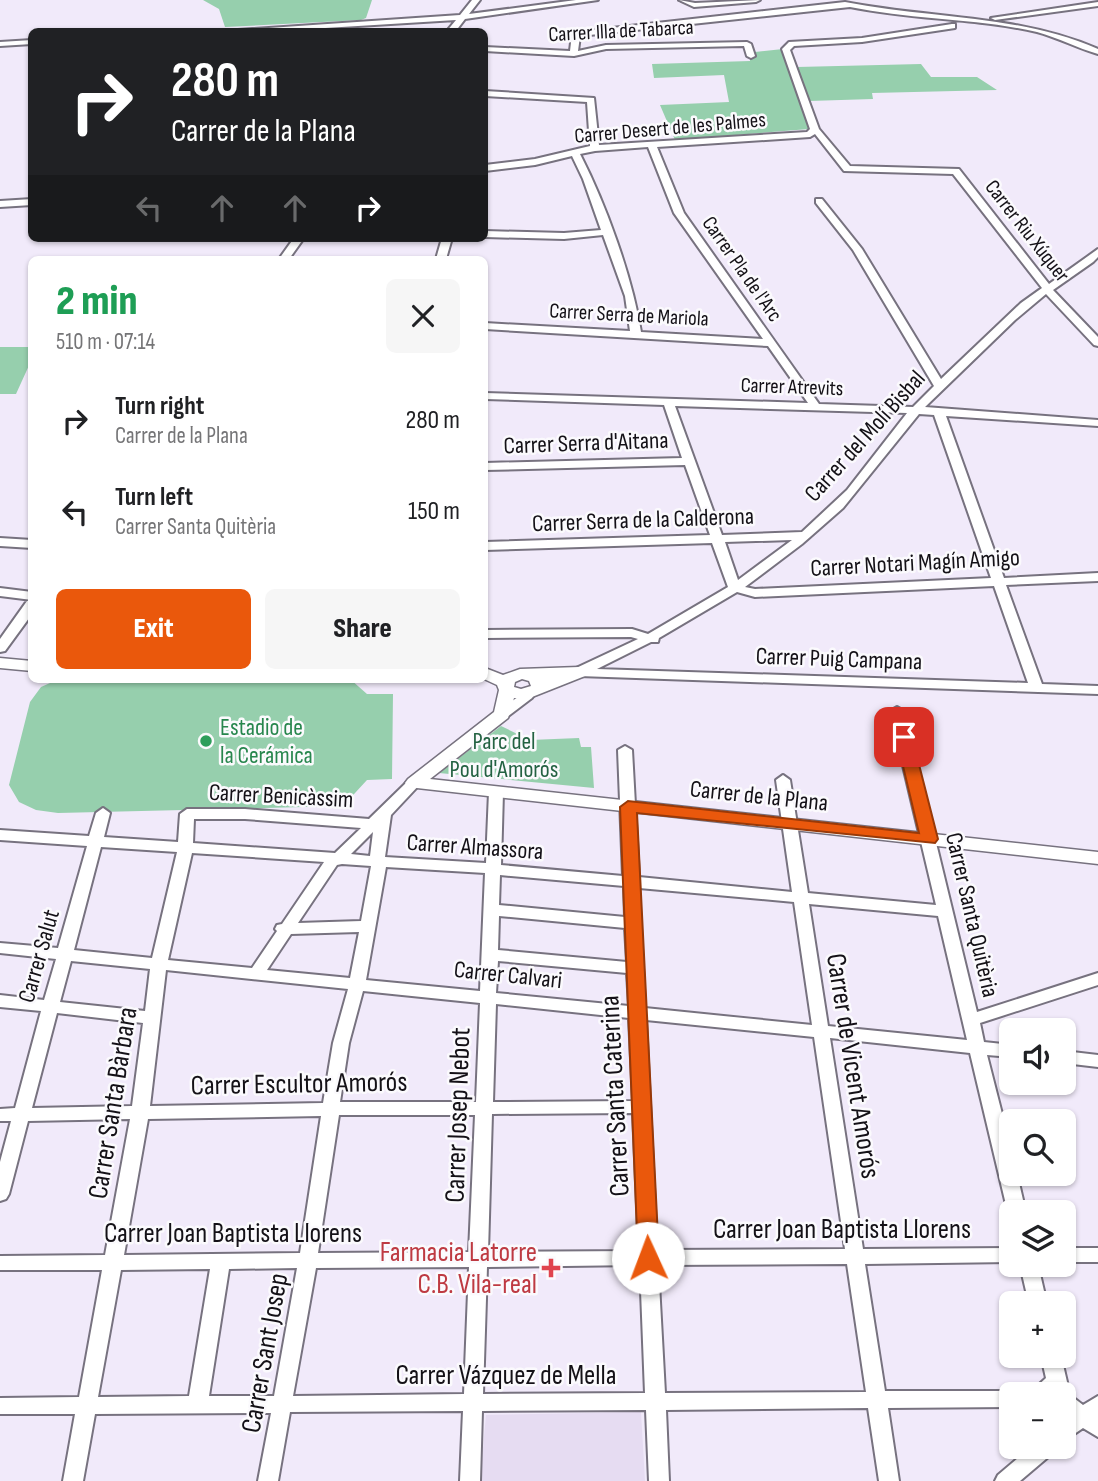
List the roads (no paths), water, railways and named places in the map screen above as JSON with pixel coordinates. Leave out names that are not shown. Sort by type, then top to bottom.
[{"type":"main road","points":[[0,663],[28,666]]},
{"type":"main road","name":"Carrer del Molí Bisbal","points":[[532,686],[579,672]]},
{"type":"main road","points":[[488,675],[506,686]]},
{"type":"main road","points":[[502,714],[506,686],[515,675],[532,686]]},
{"type":"main road","name":"Carrer del Molí Bisbal","points":[[414,783],[502,714]]},
{"type":"main road","name":"Carrer de la Plana","points":[[414,783],[1098,858]]},
{"type":"street","points":[[453,28],[476,0]]},
{"type":"street","points":[[279,28],[463,17],[594,0]]},
{"type":"street","points":[[683,0],[694,5],[756,0]]},
{"type":"street","points":[[830,0],[1046,31],[1098,52]]},
{"type":"street","points":[[815,129],[786,49],[792,44],[862,40],[966,21],[1098,4]]},
{"type":"street","points":[[574,54],[576,34],[851,5]]},
{"type":"street","points":[[0,44],[28,42]]},
{"type":"street","name":"Carrer Illa de Tabarca","points":[[488,49],[574,54],[606,47],[747,44],[751,56]]},
{"type":"street","points":[[488,93],[591,100],[595,148]]},
{"type":"street","name":"Carrer Desert de les Palmes","points":[[488,168],[535,162],[595,148],[810,134],[815,129]]},
{"type":"street","name":"Carrer Riu Xúquer","points":[[815,129],[823,135],[847,169],[956,171],[1049,289],[1098,343]]},
{"type":"street","name":"Carrer Pla de l'Arc","points":[[651,145],[680,213],[816,407]]},
{"type":"street","points":[[575,154],[588,179],[630,296],[636,334]]},
{"type":"street","points":[[819,201],[857,249],[940,387]]},
{"type":"street","points":[[0,204],[28,202]]},
{"type":"street","points":[[488,234],[564,236],[606,232]]},
{"type":"street","name":"Carrer del Molí Bisbal","points":[[579,672],[653,639],[735,588],[827,518],[855,489],[915,410],[1027,304],[1093,265],[1098,252]]},
{"type":"street","name":"Carrer Serra de Mariola","points":[[488,326],[771,343]]},
{"type":"street","name":"Carrer Atrevits","points":[[488,396],[915,410],[1098,423]]},
{"type":"street","points":[[668,402],[735,588]]},
{"type":"street","points":[[939,412],[1036,687]]},
{"type":"street","name":"Carrer Serra d'Aitana","points":[[488,467],[689,461]]},
{"type":"street","name":"Carrer Serra de la Calderona","points":[[488,546],[803,537]]},
{"type":"street","points":[[0,542],[28,544]]},
{"type":"street","name":"Carrer Notari Magín Amigo","points":[[735,588],[755,593],[1098,577]]},
{"type":"street","points":[[0,592],[28,596]]},
{"type":"street","points":[[0,648],[28,610]]},
{"type":"street","points":[[488,634],[632,633],[653,639]]},
{"type":"street","name":"Carrer Puig Campana","points":[[579,672],[1098,690]]},
{"type":"street","name":"Carrer del Molí Bisbal","points":[[502,714],[532,686]]},
{"type":"street","name":"Carrer Santa Quitèria","points":[[897,711],[1014,1200]]},
{"type":"street","name":"Carrer Santa Caterina","points":[[625,750],[659,1481]]},
{"type":"street","name":"Carrer de Vicent Amorós","points":[[783,780],[890,1481]]},
{"type":"street","name":"Carrer del Molí Bisbal","points":[[256,974],[283,929],[335,860],[414,783]]},
{"type":"street","name":"Carrer Josep Nebot","points":[[470,1481],[496,792]]},
{"type":"street","name":"Carrer Sant Josep","points":[[268,1481],[308,1261],[341,1043],[357,985],[368,926],[384,812]]},
{"type":"street","name":"Carrer Salut","points":[[0,1195],[103,813]]},
{"type":"street","name":"Carrer Benicàssim","points":[[187,814],[245,814],[373,824]]},
{"type":"street","name":"Carrer Santa Bàrbara","points":[[73,1481],[140,1114],[159,963],[185,849],[187,814]]},
{"type":"street","name":"Carrer Almassora","points":[[0,835],[493,869],[946,911]]},
{"type":"street","points":[[492,910],[633,923]]},
{"type":"street","points":[[283,929],[368,926]]},
{"type":"street","name":"Carrer Calvari","points":[[0,948],[999,1050]]},
{"type":"street","points":[[490,955],[635,968]]},
{"type":"street","points":[[972,1020],[1098,979]]},
{"type":"street","points":[[0,1001],[153,1018]]},
{"type":"street","points":[[1076,1058],[1098,1061]]},
{"type":"street","name":"Carrer Escultor Amorós","points":[[0,1115],[642,1107]]},
{"type":"street","name":"Carrer Joan Baptista Llorens","points":[[0,1263],[999,1255]]},
{"type":"street","points":[[1076,1255],[1098,1255]]},
{"type":"street","points":[[198,1402],[221,1261]]},
{"type":"street","name":"Carrer Vázquez de Mella","points":[[0,1406],[198,1402],[473,1405],[999,1399]]},
{"type":"street","points":[[1076,1407],[1093,1416]]},
{"type":"street","points":[[1076,1425],[1093,1416]]},
{"type":"street","points":[[1005,1481],[1032,1459]]},
{"type":"place","name":"Estadio de la Cerámica","points":[[206,741]]},
{"type":"place","name":"Farmacia Latorre C.B. Vila-real","points":[[551,1268]]},
{"type":"park label","name":"Parc del Pou d'Amorós","points":[[504,755]]}]
